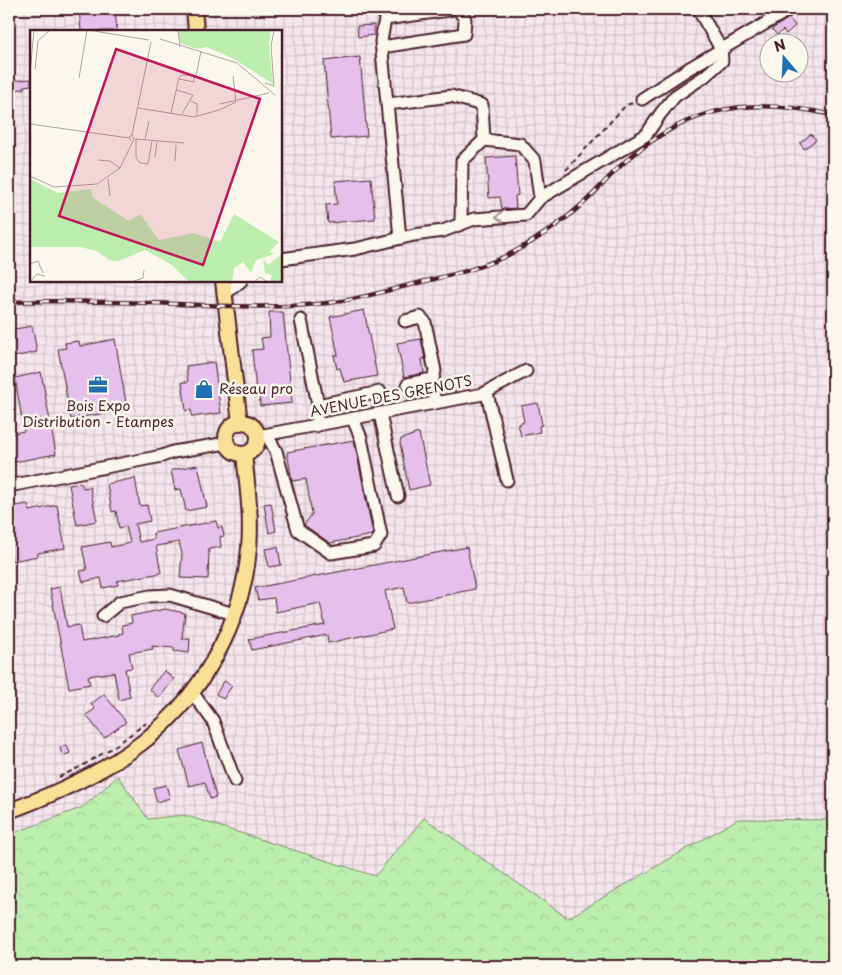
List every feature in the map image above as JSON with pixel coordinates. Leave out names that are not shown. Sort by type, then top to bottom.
[{"type":"main road","points":[[194,9],[196,30]]},
{"type":"main road","points":[[224,288],[240,423]]},
{"type":"main road","points":[[240,423],[252,426],[262,436],[256,446],[244,454],[230,449],[227,443],[227,434],[230,429],[240,423]]},
{"type":"main road","points":[[9,812],[65,788],[110,764],[142,743],[164,724],[192,692],[209,668],[225,639],[234,614],[243,583],[249,549],[250,514],[244,454]]},
{"type":"street","points":[[400,238],[382,47],[385,19],[451,9]]},
{"type":"street","points":[[382,47],[464,34],[465,19],[458,9]]},
{"type":"street","points":[[282,265],[320,260],[400,238],[443,231],[474,219],[526,215],[540,198],[646,135],[661,112],[675,96],[705,76],[722,61],[721,49],[698,9]]},
{"type":"street","points":[[642,99],[721,49],[790,9]]},
{"type":"street","points":[[388,104],[451,96],[482,105],[484,140],[462,161],[461,224]]},
{"type":"street","points":[[484,140],[520,144],[535,161],[540,198]]},
{"type":"street","points":[[282,259],[355,249]]},
{"type":"street","points":[[224,288],[239,282]]},
{"type":"street","points":[[405,321],[420,318],[426,322],[435,371],[432,384],[435,403]]},
{"type":"street","points":[[301,320],[318,405],[316,426]]},
{"type":"street","name":"AVENUE DES GRENOTS","points":[[262,436],[487,393],[526,371]]},
{"type":"street","points":[[408,384],[427,380],[432,384]]},
{"type":"street","points":[[318,405],[380,392]]},
{"type":"street","points":[[487,393],[507,480]]},
{"type":"street","points":[[380,414],[398,496]]},
{"type":"street","points":[[262,436],[276,450],[298,530],[331,553],[374,546],[381,536],[361,438],[352,419]]},
{"type":"street","points":[[9,486],[162,456],[173,452],[227,443]]},
{"type":"street","points":[[103,616],[120,602],[150,596],[170,595],[186,598],[234,614]]},
{"type":"street","points":[[192,692],[213,721],[235,781]]},
{"type":"path","points":[[566,170],[626,105],[642,99]]},
{"type":"path","points":[[65,788],[59,776],[80,767],[148,722]]},
{"type":"shaded area","points":[[9,9],[833,9],[833,820],[738,819],[568,919],[424,819],[375,876],[184,815],[148,819],[118,776],[83,807],[9,835]]},
{"type":"green space","points":[[118,776],[148,819],[184,815],[375,876],[424,818],[568,918],[738,819],[833,820],[833,966],[9,966],[9,835],[83,807]]},
{"type":"building","points":[[79,9],[115,9],[117,30],[81,30]]},
{"type":"building","points":[[789,18],[795,26],[788,32],[783,30],[774,32],[772,29]]},
{"type":"building","points":[[374,25],[374,35],[358,37],[357,26]]},
{"type":"building","points":[[360,57],[367,136],[331,139],[324,61]]},
{"type":"building","points":[[30,79],[30,85],[24,86],[24,89],[14,90],[14,87],[11,88],[10,81]]},
{"type":"building","points":[[811,134],[816,140],[804,149],[800,143]]},
{"type":"building","points":[[515,156],[518,195],[515,196],[516,208],[502,209],[500,197],[489,198],[486,158]]},
{"type":"building","points":[[371,178],[375,219],[328,223],[326,205],[337,204],[335,181]]},
{"type":"building","points":[[364,310],[377,376],[344,382],[340,368],[337,369],[334,355],[338,355],[330,317]]},
{"type":"building","points":[[269,312],[283,312],[292,403],[260,406],[259,392],[256,392],[252,350],[263,349],[261,338],[270,337]]},
{"type":"building","points":[[32,326],[37,352],[9,358],[9,330]]},
{"type":"building","points":[[115,339],[127,409],[71,419],[58,349],[66,348],[65,343],[79,341],[80,346]]},
{"type":"building","points":[[421,339],[425,359],[422,359],[424,373],[404,377],[397,343]]},
{"type":"building","points":[[214,362],[221,413],[192,417],[191,410],[186,411],[182,382],[188,382],[186,366]]},
{"type":"building","points":[[41,372],[56,454],[9,463],[9,434],[24,431],[15,378]]},
{"type":"building","points":[[538,403],[542,425],[539,426],[540,432],[521,436],[518,424],[524,422],[521,406]]},
{"type":"building","points":[[419,433],[430,485],[409,490],[400,443],[401,439]]},
{"type":"building","points":[[354,440],[373,534],[330,543],[304,525],[312,514],[306,479],[292,481],[287,452]]},
{"type":"building","points":[[198,465],[207,507],[186,511],[181,489],[175,490],[171,470]]},
{"type":"building","points":[[135,478],[140,506],[147,505],[150,521],[135,524],[139,542],[154,539],[153,533],[216,521],[218,528],[222,527],[224,536],[220,537],[221,547],[209,549],[208,579],[180,578],[182,554],[179,542],[156,546],[161,573],[117,581],[118,585],[103,588],[101,578],[83,582],[80,571],[87,570],[82,547],[110,542],[111,547],[130,543],[126,526],[119,528],[116,511],[112,512],[107,484]]},
{"type":"building","points":[[81,483],[83,488],[90,487],[97,521],[77,525],[69,485]]},
{"type":"building","points":[[271,503],[276,531],[269,533],[264,504]]},
{"type":"building","points":[[28,504],[30,511],[57,505],[65,548],[38,553],[38,556],[12,561],[9,546],[9,507]]},
{"type":"building","points":[[278,547],[281,565],[269,567],[265,549]]},
{"type":"building","points":[[467,547],[475,589],[407,603],[404,587],[385,591],[393,629],[328,643],[327,635],[252,650],[249,639],[325,625],[320,603],[276,612],[274,598],[258,600],[255,588]]},
{"type":"building","points":[[60,587],[67,627],[79,625],[82,642],[119,635],[123,633],[122,625],[132,623],[131,616],[165,609],[185,613],[182,638],[190,638],[189,653],[174,651],[174,648],[152,646],[153,649],[129,653],[132,668],[125,669],[130,697],[119,700],[114,672],[88,676],[90,684],[69,688],[50,589]]},
{"type":"building","points":[[164,671],[174,679],[159,698],[149,689]]},
{"type":"building","points":[[224,681],[232,686],[223,699],[216,694]]},
{"type":"building","points":[[104,694],[126,722],[104,738],[86,715],[95,709],[91,704]]},
{"type":"building","points":[[202,743],[216,797],[210,799],[205,782],[189,786],[179,750]]},
{"type":"building","points":[[67,745],[70,753],[62,756],[60,747]]},
{"type":"building","points":[[166,785],[170,798],[157,802],[153,788]]},
{"type":"railway","points":[[9,302],[51,301],[271,306],[339,302],[362,297],[467,270],[503,258],[543,235],[570,215],[627,160],[651,141],[699,116],[749,107],[804,109],[833,115]]},
{"type":"place","name":"Bois Expo Distribution - Etampes","points":[[98,385]]},
{"type":"place","name":"Réseau pro","points":[[204,389]]}]
